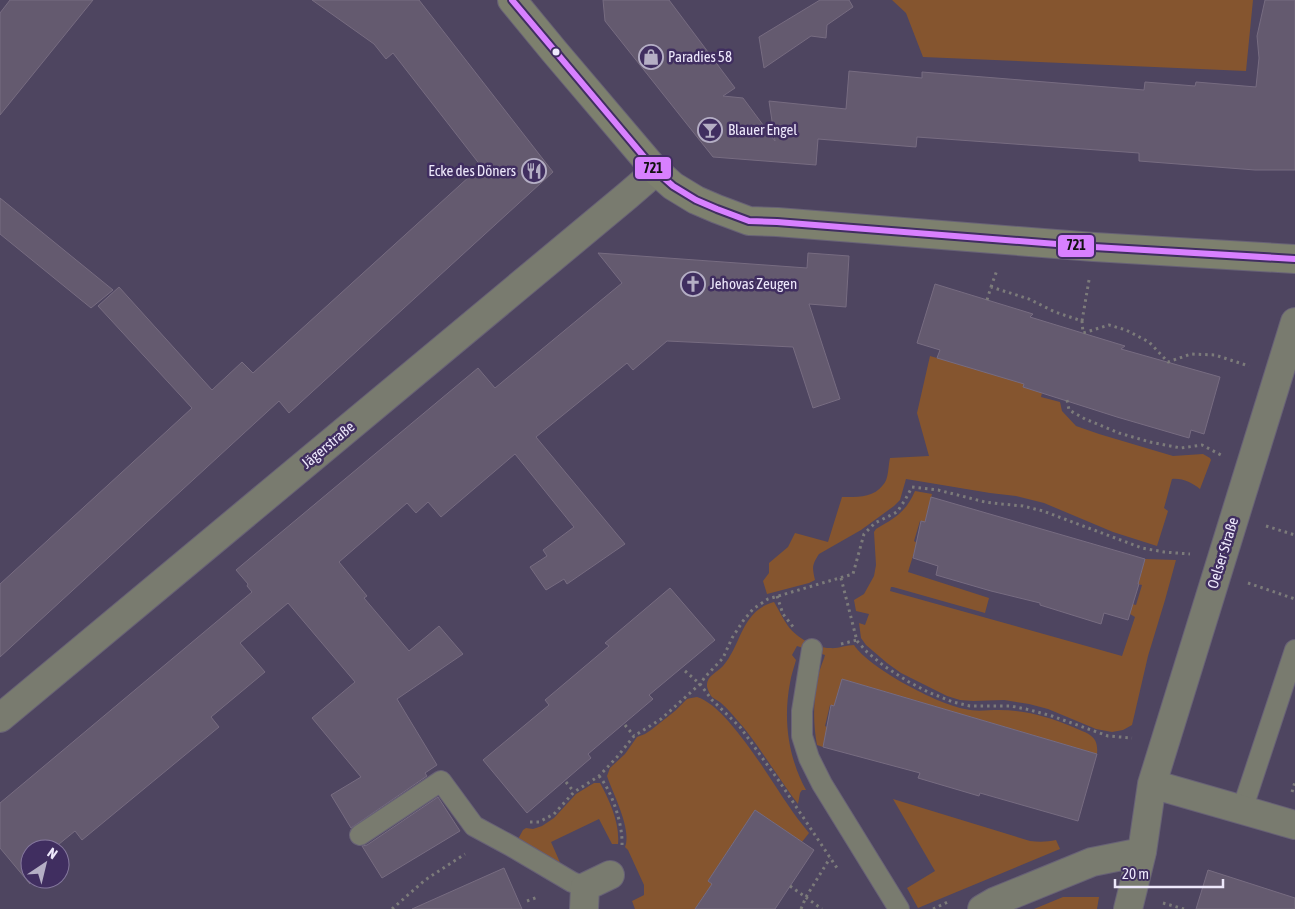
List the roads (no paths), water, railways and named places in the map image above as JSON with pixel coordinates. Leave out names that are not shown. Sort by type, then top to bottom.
[{"type":"street","points":[[522,4],[656,171],[673,186],[696,200],[748,221],[796,223],[1094,247],[1295,259]]},
{"type":"street","name":"Jägerstraße","points":[[0,718],[656,171]]},
{"type":"street","name":"Oelser Straße","points":[[1128,909],[1142,852],[1152,784],[1295,322]]},
{"type":"street","points":[[1152,784],[1295,825]]},
{"type":"street","points":[[982,909],[994,902],[1092,862],[1142,852]]},
{"type":"street","points":[[585,898],[610,874]]},
{"type":"lane","points":[[812,649],[802,711],[802,736],[809,758],[822,784],[899,909]]},
{"type":"lane","points":[[1242,810],[1295,650]]},
{"type":"lane","points":[[360,835],[442,781],[474,826],[572,882],[585,898]]},
{"type":"place","name":"Paradies 58","points":[[651,57]]},
{"type":"place","name":"Blauer Engel","points":[[710,130]]},
{"type":"place","name":"Ecke des Döners","points":[[534,171]]},
{"type":"place","name":"Jehovas Zeugen","points":[[693,284]]}]
